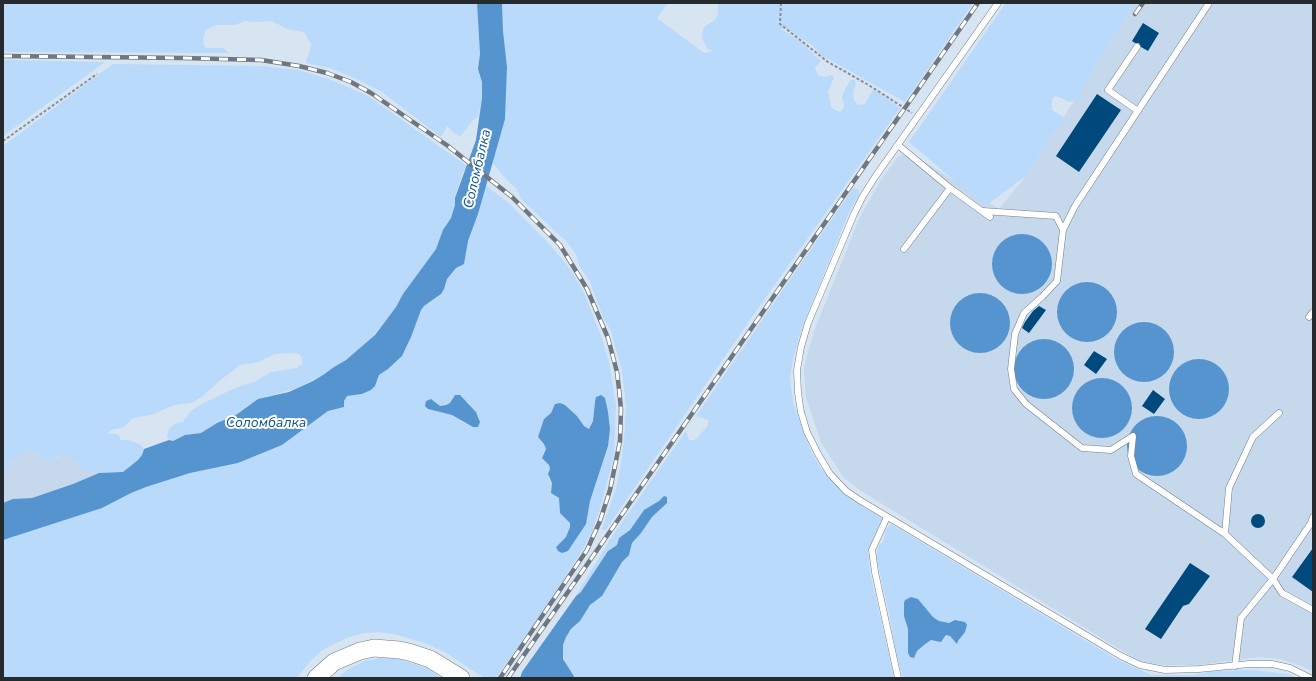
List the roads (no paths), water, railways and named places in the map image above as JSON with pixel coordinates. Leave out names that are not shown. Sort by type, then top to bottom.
[{"type":"main road","points":[[316,678],[334,662],[360,651],[374,648],[399,650],[430,659],[460,677]]},
{"type":"lane","points":[[998,3],[875,177],[854,214],[808,323],[801,347],[797,370],[798,393],[801,412],[807,432],[830,474],[846,491],[887,517],[1121,656],[1140,665],[1166,670],[1199,670],[1272,664],[1290,668],[1310,678]]},
{"type":"lane","points":[[1209,3],[1074,206],[1064,230],[1057,281],[1024,313],[1015,334],[1011,369],[1014,389],[1026,404],[1082,448],[1111,450],[1133,436],[1131,456],[1136,474],[1225,534],[1273,580],[1282,593],[1313,610]]},
{"type":"lane","points":[[1137,47],[1108,90],[1138,111]]},
{"type":"lane","points":[[898,145],[950,188],[990,217]]},
{"type":"lane","points":[[904,249],[950,188]]},
{"type":"lane","points":[[983,211],[1056,216],[1064,230]]},
{"type":"lane","points":[[1225,534],[1229,488],[1253,437],[1279,413]]},
{"type":"lane","points":[[887,517],[872,550],[875,572],[898,678]]},
{"type":"lane","points":[[1235,666],[1241,618],[1273,580],[1311,523],[1313,517]]},
{"type":"water","name":"Соломбалка","points":[[477,3],[502,3],[507,67],[505,119],[478,214],[468,241],[464,264],[456,268],[447,279],[441,294],[424,306],[421,310],[402,356],[379,375],[375,386],[371,390],[362,394],[347,396],[344,401],[344,407],[328,411],[282,445],[238,463],[190,473],[146,487],[102,508],[3,540],[3,503],[13,499],[32,498],[73,484],[99,473],[123,472],[138,460],[144,449],[169,440],[173,441],[185,435],[201,433],[217,423],[236,415],[258,399],[289,392],[313,381],[346,360],[375,335],[436,249],[443,230],[451,218],[455,205],[455,198],[476,140],[482,98],[482,82],[478,69],[480,54]]},
{"type":"water","points":[[1022,234],[1039,239],[1047,247],[1052,264],[1047,281],[1039,289],[1022,294],[1005,289],[997,281],[992,264],[997,247],[1005,239]]},
{"type":"water","points":[[1087,282],[1104,287],[1112,295],[1117,312],[1112,329],[1104,337],[1087,342],[1070,337],[1062,329],[1057,312],[1062,295],[1070,287]]},
{"type":"water","points":[[980,293],[997,298],[1005,306],[1010,323],[1005,340],[997,348],[980,353],[963,348],[955,340],[950,323],[955,306],[963,298]]},
{"type":"water","points":[[1144,322],[1161,327],[1169,335],[1174,352],[1169,369],[1161,377],[1144,382],[1127,377],[1119,369],[1114,352],[1119,335],[1127,327]]},
{"type":"water","points":[[1044,339],[1061,344],[1069,352],[1074,369],[1069,386],[1061,394],[1044,399],[1027,394],[1019,386],[1014,369],[1019,352],[1027,344]]},
{"type":"water","points":[[1199,359],[1216,364],[1224,372],[1229,389],[1224,406],[1216,414],[1199,419],[1182,414],[1174,406],[1169,389],[1174,372],[1182,364]]},
{"type":"water","points":[[1102,378],[1119,383],[1127,391],[1132,408],[1127,425],[1119,433],[1102,438],[1085,433],[1077,425],[1072,408],[1077,391],[1085,383]]},
{"type":"water","points":[[455,395],[460,395],[476,412],[480,422],[478,427],[473,427],[452,415],[428,409],[425,406],[426,401],[431,399],[440,406],[446,405],[450,403]]},
{"type":"water","points":[[601,395],[605,398],[608,412],[610,429],[608,446],[590,501],[586,524],[568,551],[562,553],[558,551],[556,547],[566,537],[570,523],[560,513],[559,498],[551,493],[552,483],[548,474],[550,469],[549,465],[542,458],[546,449],[538,437],[544,419],[551,413],[555,404],[560,403],[565,405],[577,416],[584,426],[589,429],[593,421],[596,397]]},
{"type":"water","points":[[1157,416],[1174,421],[1182,429],[1187,446],[1182,463],[1174,471],[1157,476],[1140,471],[1132,463],[1127,446],[1132,429],[1140,421]]},
{"type":"water","points":[[664,496],[667,497],[667,503],[652,517],[632,543],[629,555],[622,562],[602,596],[590,605],[580,621],[571,629],[566,637],[563,645],[563,659],[575,678],[520,678],[522,672],[576,596],[581,592],[608,551],[617,545],[619,538],[630,530],[644,510],[659,501]]},
{"type":"water","points":[[911,597],[918,599],[933,617],[939,621],[949,623],[955,620],[965,622],[967,625],[965,632],[957,644],[950,636],[946,635],[941,642],[931,640],[917,651],[914,658],[910,657],[908,653],[908,629],[904,616],[904,603],[905,600]]},
{"type":"railway","points":[[508,678],[978,3]]},
{"type":"railway","points":[[1135,14],[1143,3]]},
{"type":"railway","points":[[3,56],[261,60],[299,66],[327,73],[351,82],[371,93],[448,146],[512,197],[560,245],[587,289],[608,338],[617,372],[619,389],[621,409],[620,441],[610,490],[600,521],[587,550],[500,678]]}]
